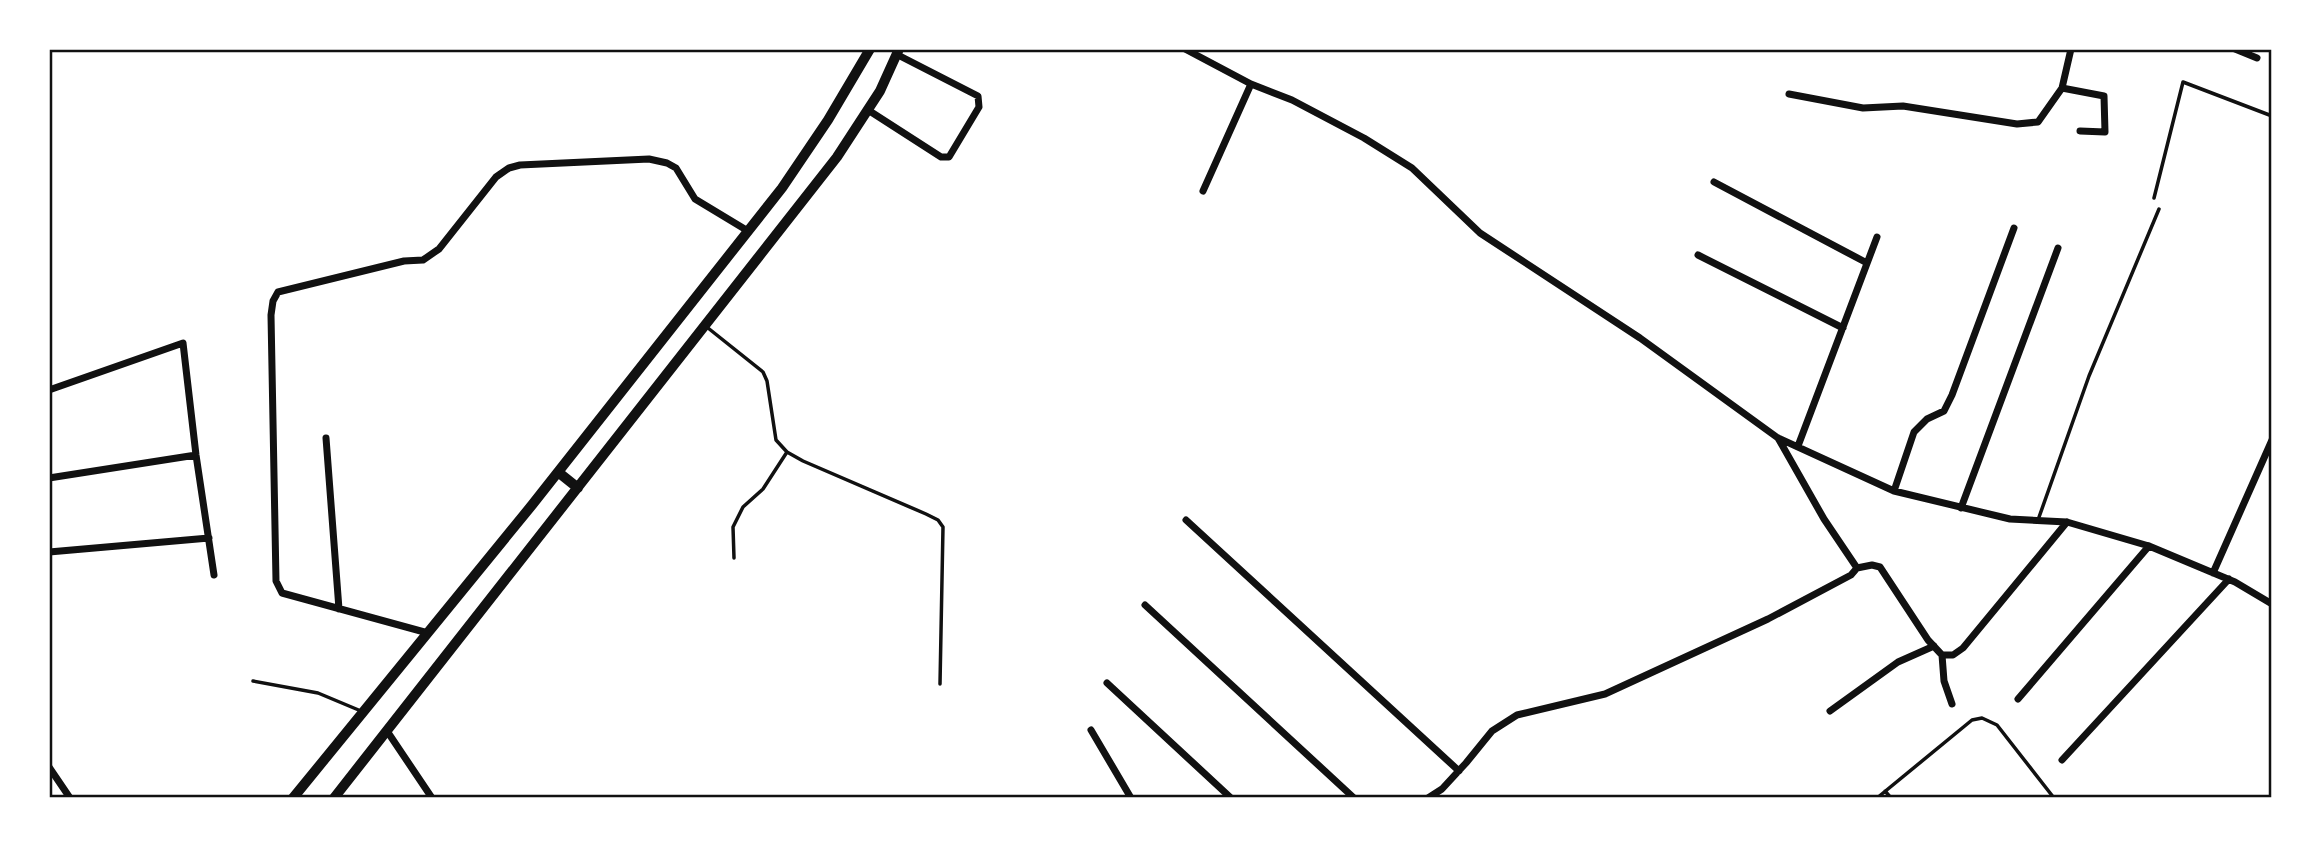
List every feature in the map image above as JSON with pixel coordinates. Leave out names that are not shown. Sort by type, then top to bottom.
[{"type":"main road","points":[[293,798],[558,472],[782,188],[828,120],[870,49]]},
{"type":"main road","points":[[334,798],[838,157],[880,91],[897,52]]},
{"type":"main road","points":[[558,472],[578,488]]},
{"type":"street","points":[[1185,49],[1251,83],[1292,100],[1364,138],[1412,168],[1480,233],[1640,338],[1778,438],[1894,491],[2010,519],[2067,522],[2149,546],[2229,579],[2272,604]]},
{"type":"street","points":[[1789,94],[1863,108],[1903,106],[2017,124],[2038,122],[2062,88],[2071,49]]},
{"type":"street","points":[[2235,49],[2257,58]]},
{"type":"street","points":[[868,110],[941,157],[949,157],[975,116],[979,107],[978,96],[897,52]]},
{"type":"street","points":[[1203,191],[1251,83]]},
{"type":"street","points":[[2062,88],[2104,96],[2105,132],[2080,131]]},
{"type":"street","points":[[428,633],[282,593],[276,581],[271,315],[273,301],[278,292],[404,261],[423,260],[439,249],[496,177],[520,165],[649,159],[667,163],[676,168],[695,200],[748,231]]},
{"type":"street","points":[[1714,182],[1867,263]]},
{"type":"street","points":[[1894,491],[1914,432],[1927,419],[1944,411],[1952,394],[2014,228]]},
{"type":"street","points":[[1798,446],[1877,237]]},
{"type":"street","points":[[1961,508],[2058,248]]},
{"type":"street","points":[[1698,255],[1843,328]]},
{"type":"street","points":[[49,390],[183,343],[214,575]]},
{"type":"street","points":[[326,438],[338,609]]},
{"type":"street","points":[[1778,438],[1824,519],[1857,568]]},
{"type":"street","points":[[2213,573],[2272,440]]},
{"type":"street","points":[[49,478],[196,456]]},
{"type":"street","points":[[1186,520],[1459,771]]},
{"type":"street","points":[[1942,655],[1953,655],[1963,648],[2067,522]]},
{"type":"street","points":[[49,552],[209,538]]},
{"type":"street","points":[[2018,699],[2149,546]]},
{"type":"street","points":[[1428,798],[1442,789],[1492,731],[1517,715],[1605,694],[1768,620],[1851,575],[1857,568],[1872,565],[1880,567],[1942,655],[1944,681],[1952,704]]},
{"type":"street","points":[[2062,760],[2229,579]]},
{"type":"street","points":[[1145,605],[1354,798]]},
{"type":"street","points":[[1830,710],[1898,662],[1934,646]]},
{"type":"street","points":[[1107,683],[1231,798]]},
{"type":"street","points":[[1091,730],[1131,798]]},
{"type":"street","points":[[387,731],[432,798]]},
{"type":"street","points":[[49,767],[70,798]]},
{"type":"street","points":[[1442,789],[1446,798]]},
{"type":"lane","points":[[2154,198],[2183,82],[2272,116]]},
{"type":"lane","points":[[2038,520],[2090,376],[2159,209]]},
{"type":"lane","points":[[705,326],[763,372],[767,381],[776,440],[787,452],[926,514],[938,520],[943,527],[940,684]]},
{"type":"lane","points":[[734,558],[733,527],[743,507],[763,489],[787,452]]},
{"type":"lane","points":[[253,681],[318,693],[363,712]]},
{"type":"lane","points":[[1877,798],[1972,720],[1982,718],[1997,724],[2054,798]]},
{"type":"lane","points":[[1885,792],[1891,798]]}]
